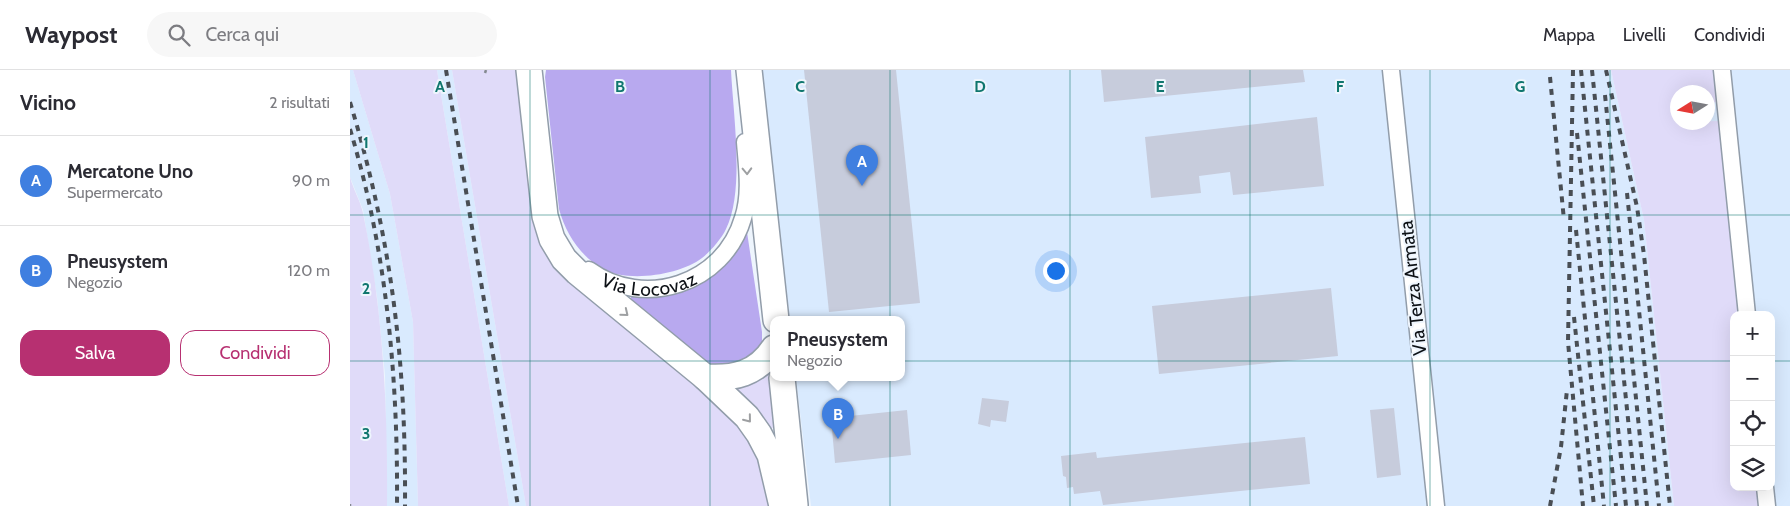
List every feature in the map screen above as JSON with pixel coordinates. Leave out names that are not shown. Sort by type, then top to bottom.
[{"type":"main road","name":"Via Locovaz","points":[[528,70],[545,216],[552,238],[564,259],[593,287],[732,401],[759,434],[770,455],[782,506]]},
{"type":"main road","points":[[750,74],[776,316]]},
{"type":"main road","points":[[705,377],[726,378],[743,375],[754,370],[770,355]]},
{"type":"main road","points":[[782,381],[796,506]]},
{"type":"street","name":"Via Locovaz","points":[[538,70],[556,225],[572,254],[599,278],[620,286],[644,290],[686,283],[704,274],[722,257],[743,220],[748,198],[743,111],[750,74]]},
{"type":"street","name":"Via Terza Armata","points":[[1391,70],[1436,506]]},
{"type":"street","points":[[1722,70],[1747,311]]},
{"type":"street","points":[[1765,491],[1767,506]]},
{"type":"shaded area","points":[[350,70],[353,70],[390,194],[413,322],[418,506],[387,506],[385,375],[377,297],[363,210],[350,177]]},
{"type":"shaded area","points":[[353,70],[437,70],[509,506],[418,506],[413,322],[390,194]]},
{"type":"shaded area","points":[[437,70],[452,70],[526,506],[509,506]]},
{"type":"shaded area","points":[[452,70],[519,70],[540,232],[737,424],[765,465],[772,506],[526,506]]},
{"type":"shaded area","points":[[546,70],[731,70],[736,151],[735,194],[732,213],[726,229],[719,241],[702,258],[681,269],[668,273],[626,276],[603,269],[595,264],[575,244],[559,209],[545,77]]},
{"type":"shaded area","points":[[760,70],[1611,70],[1644,220],[1674,506],[811,506],[796,381],[905,381],[905,316],[790,316]]},
{"type":"shaded area","points":[[1611,70],[1714,70],[1717,102],[1715,102],[1715,85],[1670,85],[1670,130],[1715,130],[1715,121],[1720,121],[1739,311],[1730,311],[1730,491],[1757,491],[1759,506],[1674,506],[1644,220]]},
{"type":"shaded area","points":[[1714,70],[1790,70],[1790,506],[1759,506],[1757,491],[1775,491],[1775,311],[1739,311],[1720,121],[1715,121],[1715,102],[1717,102]]},
{"type":"shaded area","points":[[350,177],[363,213],[380,322],[385,396],[387,506],[350,506]]},
{"type":"shaded area","points":[[747,232],[762,332],[762,351],[739,365],[716,365],[700,361],[628,305],[632,295],[686,287],[711,275],[723,264]]},
{"type":"shaded area","points":[[767,371],[770,373],[776,425],[771,429],[767,429],[738,395],[737,384]]},
{"type":"building","points":[[804,70],[896,70],[920,303],[829,312]]},
{"type":"building","points":[[1101,70],[1303,70],[1305,82],[1104,102]]},
{"type":"building","points":[[1317,117],[1324,186],[1233,195],[1230,172],[1199,176],[1201,193],[1151,198],[1145,137]]},
{"type":"building","points":[[1331,288],[1338,356],[1159,374],[1152,306]]},
{"type":"building","points":[[982,398],[1009,401],[1006,422],[991,420],[990,427],[978,424]]},
{"type":"building","points":[[1394,408],[1401,475],[1377,478],[1370,410]]},
{"type":"building","points":[[907,410],[911,455],[835,463],[831,418]]},
{"type":"building","points":[[1305,437],[1310,484],[1103,505],[1100,491],[1074,494],[1073,487],[1067,488],[1066,477],[1063,476],[1061,456],[1096,452],[1097,458]]},
{"type":"railway","points":[[446,70],[518,506]]},
{"type":"railway","points":[[1573,70],[1568,342],[1583,506]]},
{"type":"railway","points":[[1581,70],[1626,506]]},
{"type":"railway","points":[[1592,70],[1637,506]]},
{"type":"railway","points":[[1606,70],[1637,207],[1644,255],[1670,506]]},
{"type":"railway","points":[[1550,77],[1564,220]]},
{"type":"railway","points":[[1605,95],[1647,506]]},
{"type":"railway","points":[[350,102],[376,203],[394,302],[403,401],[405,506]]},
{"type":"railway","points":[[350,129],[363,175],[373,222],[388,316],[395,410],[397,506]]},
{"type":"railway","points":[[1577,133],[1616,506]]},
{"type":"railway","points":[[1627,193],[1659,506]]},
{"type":"railway","points":[[1576,230],[1604,506]]},
{"type":"railway","points":[[1574,317],[1594,506]]},
{"type":"railway","points":[[1550,506],[1561,447],[1567,390]]},
{"type":"place","name":"Mercatone Uno","points":[[862,186]]},
{"type":"place","name":"Pneusystem","points":[[838,439]]}]
